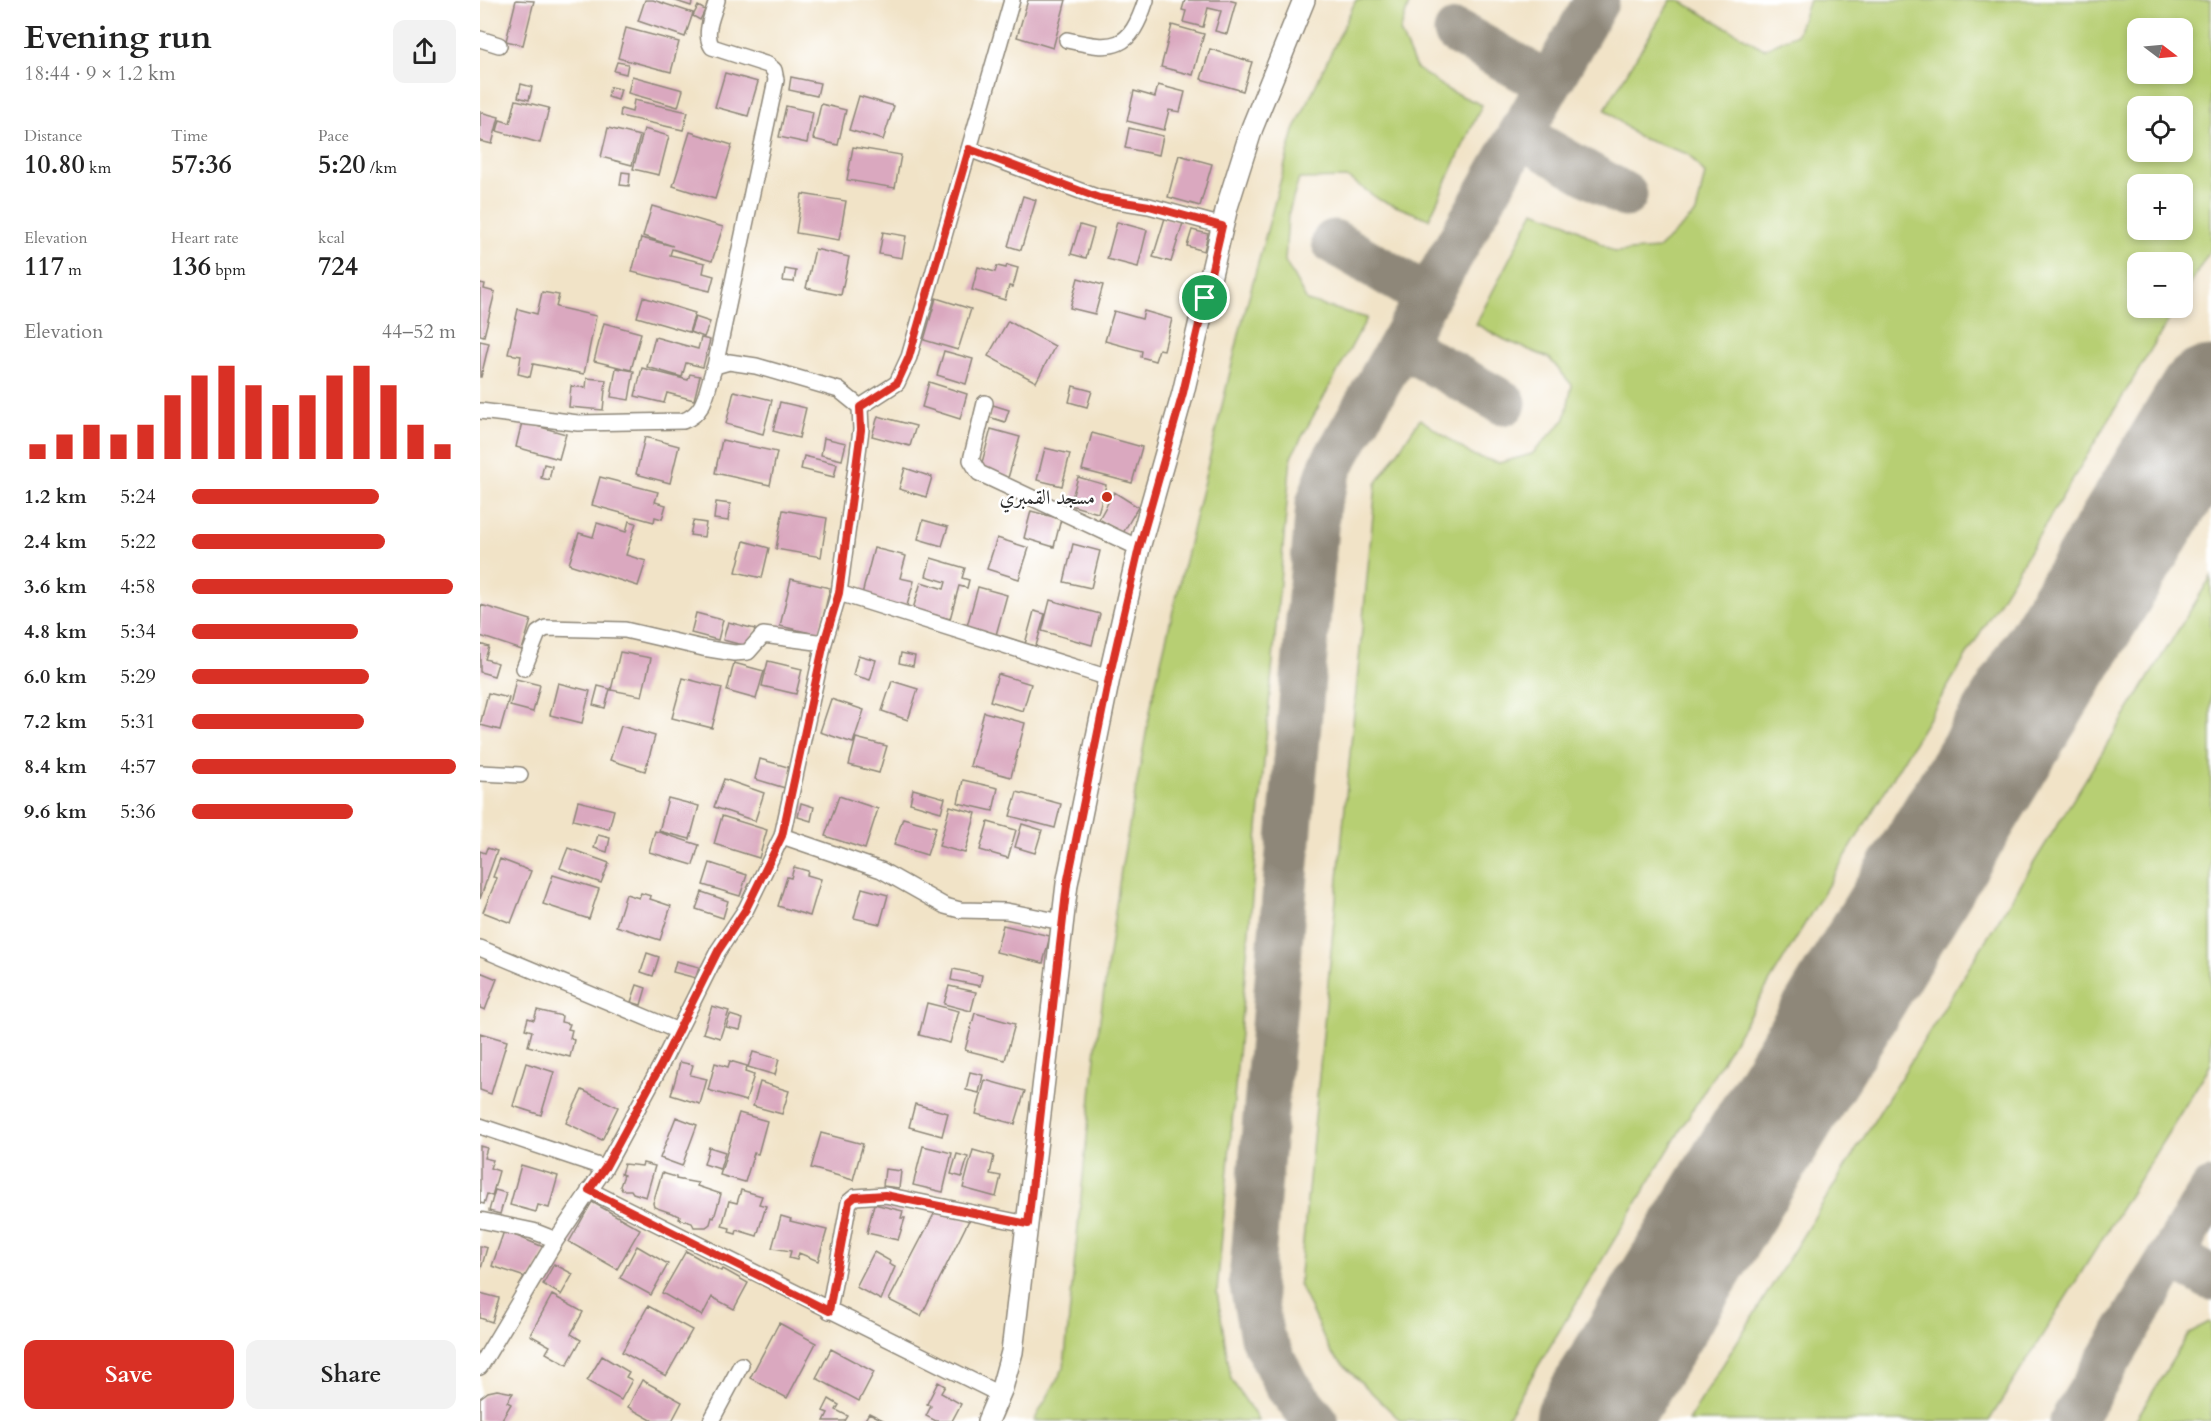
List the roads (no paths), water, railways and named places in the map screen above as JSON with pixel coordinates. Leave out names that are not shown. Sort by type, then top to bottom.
[{"type":"main road","points":[[988,1421],[1012,1352],[1067,884],[1109,678],[1139,548],[1183,393],[1222,226],[1252,128],[1304,0]]},
{"type":"street","points":[[480,411],[578,423],[683,421],[694,417],[701,409],[715,366],[776,80],[774,70],[768,65],[712,47],[708,41],[708,32],[717,0]]},
{"type":"street","points":[[860,407],[897,383],[909,357],[1012,0]]},
{"type":"street","points":[[1067,40],[1108,46],[1118,45],[1136,26],[1146,0]]},
{"type":"street","points":[[480,39],[499,45]]},
{"type":"street","points":[[969,149],[1099,198],[1149,206],[1222,226]]},
{"type":"street","points":[[480,1367],[556,1239],[605,1168],[718,951],[746,909],[782,836],[824,643],[839,593],[861,430],[860,407],[839,390],[756,366],[729,362],[715,366]]},
{"type":"street","points":[[985,402],[971,460],[979,473],[1139,548]]},
{"type":"street","points":[[839,593],[1109,678]]},
{"type":"street","points":[[524,668],[538,633],[546,628],[625,630],[656,639],[734,653],[748,652],[763,635],[824,643]]},
{"type":"street","points":[[480,773],[520,775]]},
{"type":"street","points":[[782,836],[881,870],[945,906],[960,910],[1006,911],[1062,922]]},
{"type":"street","points":[[480,948],[678,1031]]},
{"type":"street","points":[[480,1126],[605,1168]]},
{"type":"street","points":[[589,1190],[999,1394]]},
{"type":"street","points":[[829,1311],[849,1202],[855,1197],[885,1195],[1028,1224]]},
{"type":"street","points":[[480,1220],[556,1239]]},
{"type":"street","points":[[711,1421],[741,1365]]},
{"type":"place","name":"مسجد القمبري","points":[[1107,497]]}]
